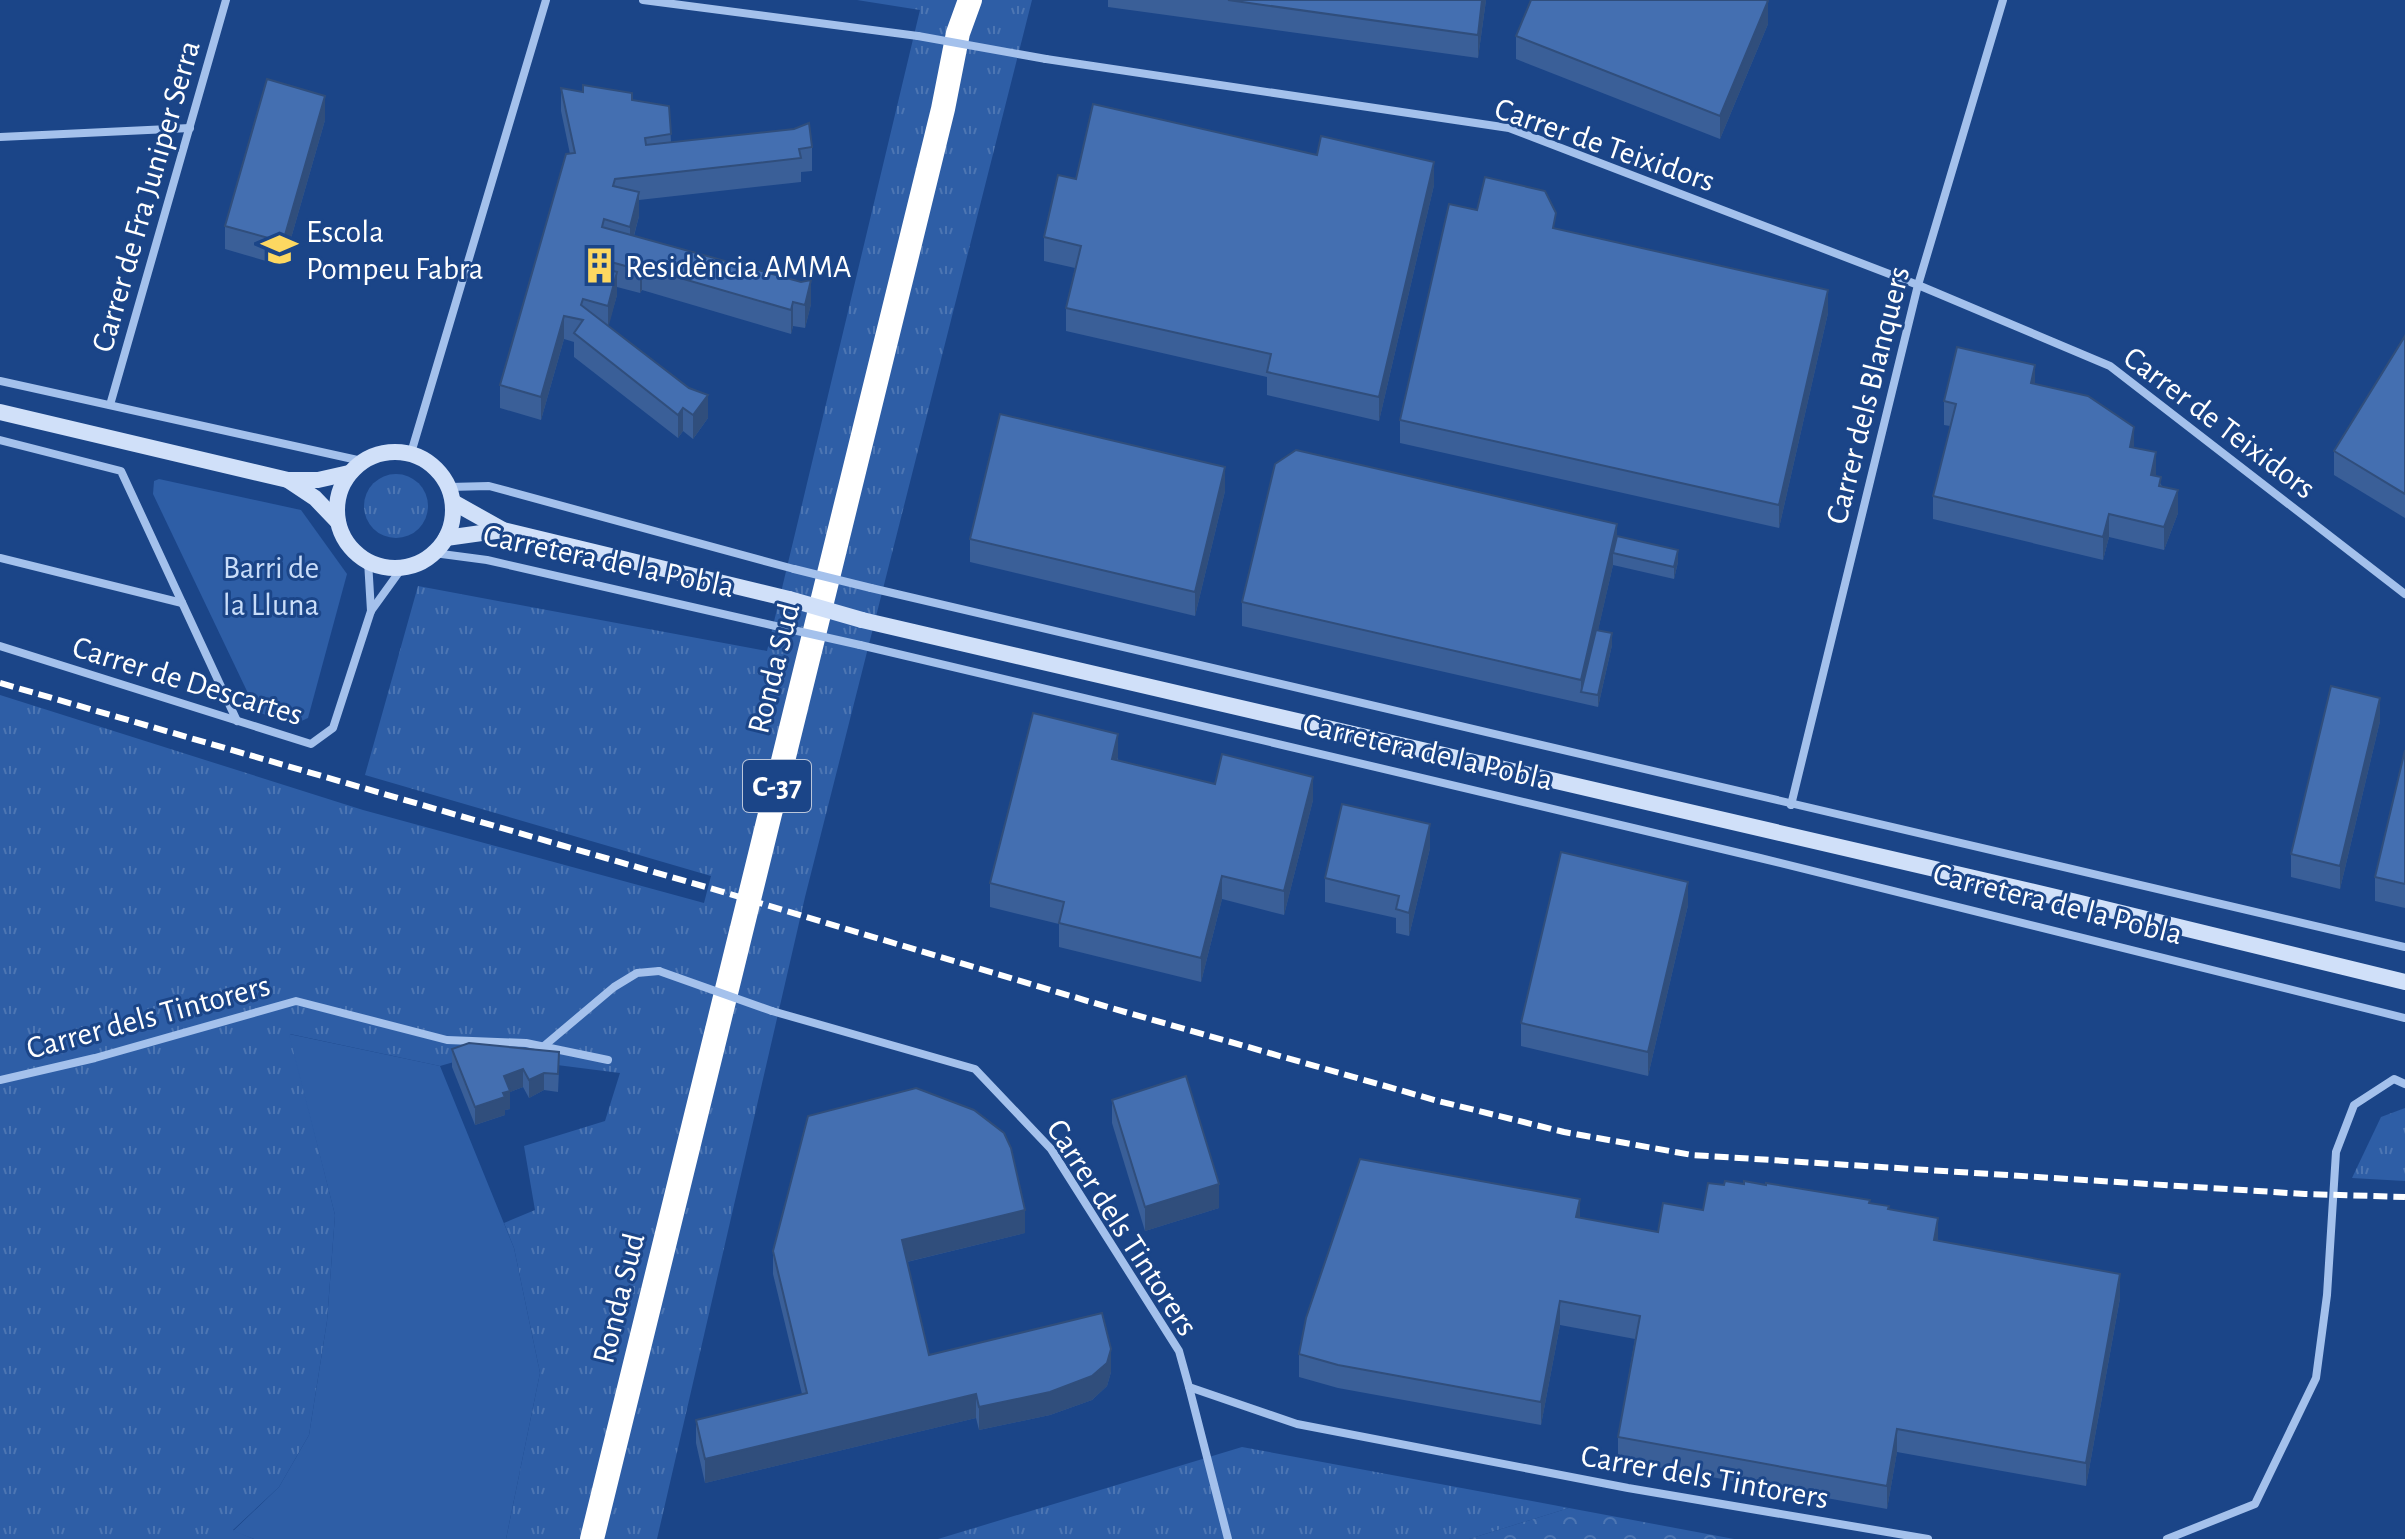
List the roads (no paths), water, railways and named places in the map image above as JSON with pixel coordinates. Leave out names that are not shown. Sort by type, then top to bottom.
[{"type":"highway","name":"C-37","points":[[958,33],[964,0]]},
{"type":"highway","name":"Ronda Sud","points":[[592,1539],[943,109],[958,33],[970,0]]},
{"type":"highway","name":"C-37","points":[[958,33],[978,0]]},
{"type":"street","name":"Carrer de Fra Juniper Serra","points":[[110,405],[226,0]]},
{"type":"street","points":[[411,453],[546,0]]},
{"type":"street","name":"Carrer de Teixidors","points":[[643,0],[918,36],[1046,59],[1509,128],[1918,285],[2110,366],[2405,594]]},
{"type":"street","name":"Carrer dels Blanquers","points":[[1791,805],[1918,285],[2003,0]]},
{"type":"street","points":[[0,137],[190,128]]},
{"type":"street","points":[[0,381],[362,461]]},
{"type":"street","points":[[0,412],[288,480],[318,480],[349,473]]},
{"type":"street","points":[[0,440],[121,471],[237,721]]},
{"type":"street","points":[[386,452],[411,453],[427,460],[440,472],[451,494],[452,520],[446,538],[434,553],[419,563],[402,568],[384,567],[354,552],[344,538],[336,505],[340,488],[349,473],[362,461],[386,452]]},
{"type":"street","points":[[288,480],[315,498],[338,522]]},
{"type":"street","name":"Carretera de la Pobla","points":[[451,494],[489,486],[871,588],[2405,947]]},
{"type":"street","name":"Carretera de la Pobla","points":[[451,494],[503,530],[789,599],[862,620],[2064,899],[2405,982]]},
{"type":"street","name":"Carretera de la Pobla","points":[[446,538],[503,530]]},
{"type":"street","name":"Carretera de la Pobla","points":[[434,553],[487,560],[860,645],[1760,858],[2405,1018]]},
{"type":"street","points":[[0,558],[182,603]]},
{"type":"street","name":"Carrer de Descartes","points":[[368,561],[371,611]]},
{"type":"street","name":"Carrer de Descartes","points":[[0,646],[311,744],[333,728],[371,611],[402,568]]},
{"type":"street","name":"Carrer dels Tintorers","points":[[544,1046],[614,987],[637,973],[659,971],[772,1011],[975,1069],[1051,1149],[1179,1351],[1189,1387],[1297,1424],[1628,1488],[1928,1539]]},
{"type":"street","name":"Carrer dels Tintorers","points":[[0,1080],[95,1058],[296,1001],[447,1040],[526,1043],[608,1060]]},
{"type":"street","points":[[2167,1539],[2255,1504],[2316,1378],[2327,1295],[2336,1152],[2354,1105],[2394,1079],[2405,1084]]},
{"type":"street","points":[[1189,1387],[1228,1539]]},
{"type":"railway","points":[[0,683],[706,887],[1111,1008],[1438,1101],[1564,1132],[1692,1155],[2305,1194],[2405,1197]]},
{"type":"place","name":"Escola Pompeu Fabra","points":[[280,249]]},
{"type":"place","name":"Residència AMMA","points":[[599,266]]},
{"type":"park label","name":"Barri de la Lluna","points":[[271,586]]}]
